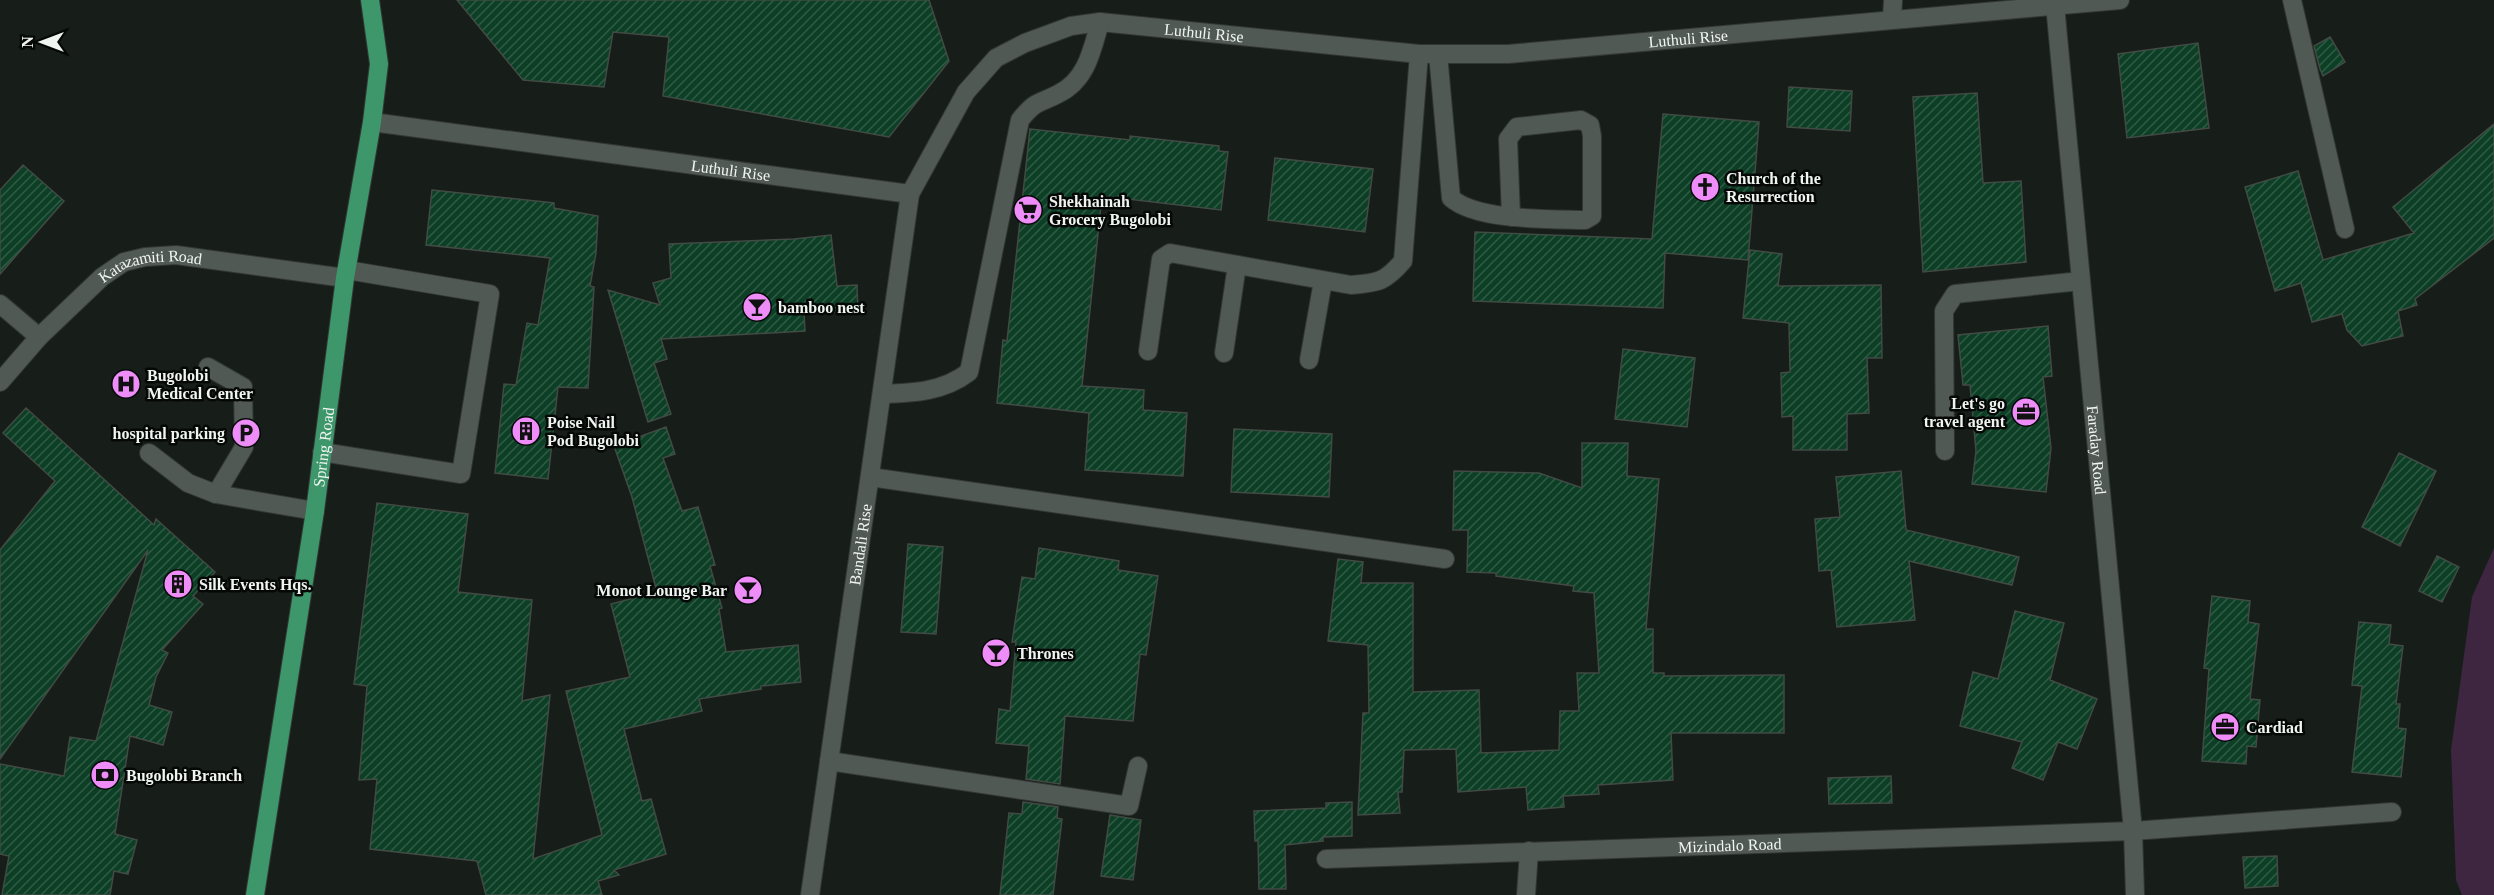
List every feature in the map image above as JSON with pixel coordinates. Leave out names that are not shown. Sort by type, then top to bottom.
[{"type":"main road","name":"Spring Road","points":[[255,895],[315,510],[346,274],[372,122],[379,64],[370,0]]},
{"type":"street","points":[[1892,19],[1893,0]]},
{"type":"street","name":"Luthuli Rise","points":[[372,122],[910,194],[966,92],[996,58],[1025,43],[1071,26],[1100,22],[1429,54],[1508,54],[2120,0]]},
{"type":"street","points":[[2292,0],[2345,229]]},
{"type":"street","name":"Faraday Road","points":[[2055,5],[2133,831],[2135,895]]},
{"type":"street","points":[[882,394],[925,392],[957,382],[969,372],[1020,120],[1033,104],[1060,94],[1081,77],[1100,22]]},
{"type":"street","points":[[1429,54],[1451,198],[1459,205],[1511,217],[1585,220],[1592,216],[1590,125],[1581,120],[1517,127],[1508,139],[1511,217]]},
{"type":"street","points":[[1148,351],[1161,259],[1170,253],[1352,285],[1375,283],[1389,278],[1403,261],[1429,54]]},
{"type":"street","name":"Bandali Rise","points":[[810,895],[910,194]]},
{"type":"street","name":"Katazamiti Road","points":[[0,382],[39,337],[102,277],[124,262],[145,257],[176,255],[346,274],[490,294],[461,474],[322,452]]},
{"type":"street","points":[[1224,353],[1237,265]]},
{"type":"street","points":[[1310,360],[1323,281]]},
{"type":"street","points":[[1945,451],[1944,310],[1955,294],[2081,281]]},
{"type":"street","points":[[0,304],[39,337]]},
{"type":"street","points":[[208,368],[243,387],[244,447],[216,494]]},
{"type":"street","points":[[149,453],[188,483],[216,494],[315,510]]},
{"type":"street","points":[[870,477],[1445,559]]},
{"type":"street","points":[[829,761],[1130,806],[1138,766]]},
{"type":"street","name":"Mizindalo Road","points":[[1326,859],[2133,831],[2392,812]]},
{"type":"street","points":[[1526,895],[1529,851]]},
{"type":"shaded area","points":[[2494,548],[2494,895],[2462,895],[2456,880],[2451,750],[2472,597]]},
{"type":"building","points":[[457,0],[929,0],[949,61],[889,137],[663,96],[669,37],[613,32],[604,87],[523,80]]},
{"type":"building","points":[[2330,37],[2345,62],[2323,76],[2314,46]]},
{"type":"building","points":[[2198,43],[2209,128],[2127,138],[2118,54]]},
{"type":"building","points":[[1789,87],[1852,91],[1850,131],[1787,127]]},
{"type":"building","points":[[1977,93],[1983,183],[2021,181],[2026,262],[1923,272],[1913,97]]},
{"type":"building","points":[[1663,114],[1759,122],[1748,260],[1665,253],[1663,308],[1473,301],[1475,232],[1652,239]]},
{"type":"building","points":[[2494,124],[2494,238],[2415,299],[2417,305],[2398,311],[2403,336],[2362,346],[2347,330],[2342,314],[2312,322],[2301,283],[2275,291],[2245,187],[2298,171],[2323,260],[2414,233],[2393,207]]},
{"type":"building","points":[[1030,129],[1130,140],[1130,136],[1219,146],[1219,151],[1228,152],[1221,210],[1102,196],[1082,386],[1144,390],[1143,410],[1187,413],[1183,476],[1085,470],[1089,413],[997,403],[1003,340],[1007,341]]},
{"type":"building","points":[[1275,158],[1373,169],[1365,232],[1268,220]]},
{"type":"building","points":[[23,165],[64,201],[0,274],[0,190]]},
{"type":"building","points":[[432,190],[554,203],[554,208],[598,216],[596,253],[590,286],[594,287],[588,388],[558,387],[548,479],[495,473],[504,384],[516,385],[527,323],[538,325],[550,258],[426,245]]},
{"type":"building","points":[[831,235],[837,286],[857,285],[858,312],[804,313],[805,331],[661,339],[667,359],[654,363],[671,414],[648,422],[608,290],[660,305],[653,283],[671,278],[669,244],[794,239]]},
{"type":"building","points":[[1750,250],[1782,254],[1778,286],[1881,285],[1882,358],[1867,358],[1869,413],[1847,414],[1847,450],[1793,450],[1793,416],[1782,417],[1781,373],[1790,372],[1789,323],[1743,318]]},
{"type":"building","points":[[2048,326],[2052,376],[2043,377],[2051,448],[2046,492],[1972,484],[1976,451],[1970,385],[1963,385],[1958,335]]},
{"type":"building","points":[[1623,349],[1695,358],[1687,427],[1615,419]]},
{"type":"building","points":[[26,408],[154,525],[156,519],[215,572],[193,596],[203,604],[162,650],[168,653],[156,677],[149,705],[172,712],[163,745],[130,736],[115,834],[137,840],[128,874],[114,871],[110,895],[2,895],[9,856],[0,854],[0,764],[64,776],[70,737],[96,741],[148,550],[0,759],[0,550],[55,481],[3,433]]},
{"type":"building","points":[[666,427],[675,454],[663,458],[682,511],[698,507],[715,565],[710,566],[722,608],[719,609],[726,652],[798,645],[801,682],[761,686],[761,689],[699,699],[702,711],[624,729],[642,801],[651,799],[666,854],[614,870],[619,875],[598,881],[602,895],[486,895],[477,861],[370,849],[377,779],[359,780],[367,686],[354,684],[377,503],[468,514],[458,592],[532,600],[522,701],[550,695],[533,859],[602,835],[566,691],[630,677],[611,604],[657,592],[632,497],[614,446]]},
{"type":"building","points":[[1234,429],[1332,434],[1329,497],[1231,492]]},
{"type":"building","points":[[1582,443],[1628,443],[1627,476],[1659,479],[1646,629],[1653,629],[1653,673],[1664,673],[1664,676],[1784,675],[1784,733],[1671,733],[1673,780],[1598,785],[1599,794],[1563,796],[1564,807],[1528,810],[1526,787],[1458,792],[1456,749],[1404,750],[1402,792],[1398,792],[1400,813],[1358,815],[1363,713],[1369,713],[1368,645],[1328,641],[1338,559],[1363,562],[1361,583],[1413,583],[1413,692],[1479,690],[1481,753],[1559,750],[1560,711],[1579,711],[1577,673],[1599,673],[1594,593],[1573,591],[1574,586],[1496,576],[1496,573],[1467,572],[1468,530],[1453,530],[1454,471],[1539,473],[1582,488]]},
{"type":"building","points":[[2399,453],[2436,471],[2400,546],[2362,527]]},
{"type":"building","points":[[1901,471],[1906,530],[2019,557],[2012,585],[1909,561],[1915,620],[1837,627],[1831,570],[1819,571],[1815,519],[1840,517],[1836,477]]},
{"type":"building","points":[[908,544],[943,547],[936,634],[901,632]]},
{"type":"building","points":[[1039,548],[1119,561],[1118,570],[1158,576],[1146,655],[1140,654],[1133,721],[1065,716],[1060,784],[1026,779],[1029,746],[996,743],[999,709],[1010,711],[1016,642],[1012,642],[1022,577],[1035,579]]},
{"type":"building","points":[[2437,556],[2459,567],[2442,602],[2419,591]]},
{"type":"building","points":[[2212,596],[2250,601],[2248,622],[2259,624],[2250,699],[2260,700],[2256,747],[2247,746],[2246,764],[2202,761],[2209,669],[2204,668]]},
{"type":"building","points":[[2015,611],[2064,623],[2050,680],[2097,699],[2077,749],[2058,742],[2043,780],[2012,768],[2022,742],[1960,726],[1973,672],[1998,679]]},
{"type":"building","points":[[2359,622],[2391,625],[2389,644],[2403,646],[2396,704],[2400,704],[2398,728],[2406,729],[2401,777],[2352,772],[2362,686],[2352,685]]},
{"type":"building","points":[[1891,776],[1892,803],[1829,804],[1828,778]]},
{"type":"building","points":[[1023,802],[1058,807],[1057,818],[1062,819],[1053,895],[1000,895],[1009,813],[1022,814]]},
{"type":"building","points":[[1352,802],[1352,836],[1323,837],[1323,841],[1285,845],[1286,889],[1259,889],[1258,841],[1255,841],[1254,811],[1326,808],[1326,803]]},
{"type":"building","points":[[1110,815],[1141,820],[1133,880],[1101,876]]},
{"type":"building","points":[[2277,856],[2278,886],[2245,888],[2243,857]]},
{"type":"place","name":"Church of the Resurrection","points":[[1705,187]]},
{"type":"place","name":"Shekhainah Grocery Bugolobi","points":[[1028,210]]},
{"type":"place","name":"bamboo nest","points":[[757,307]]},
{"type":"place","name":"Bugolobi Medical Center","points":[[126,384]]},
{"type":"place","name":"Let's go travel agent","points":[[2026,412]]},
{"type":"place","name":"Poise Nail Pod Bugolobi","points":[[526,431]]},
{"type":"place","name":"hospital parking","points":[[246,433]]},
{"type":"place","name":"Silk Events Hqs.","points":[[178,584]]},
{"type":"place","name":"Monot Lounge Bar","points":[[748,590]]},
{"type":"place","name":"Thrones","points":[[996,653]]},
{"type":"place","name":"Cardiad","points":[[2225,727]]},
{"type":"place","name":"Bugolobi Branch","points":[[105,775]]}]
